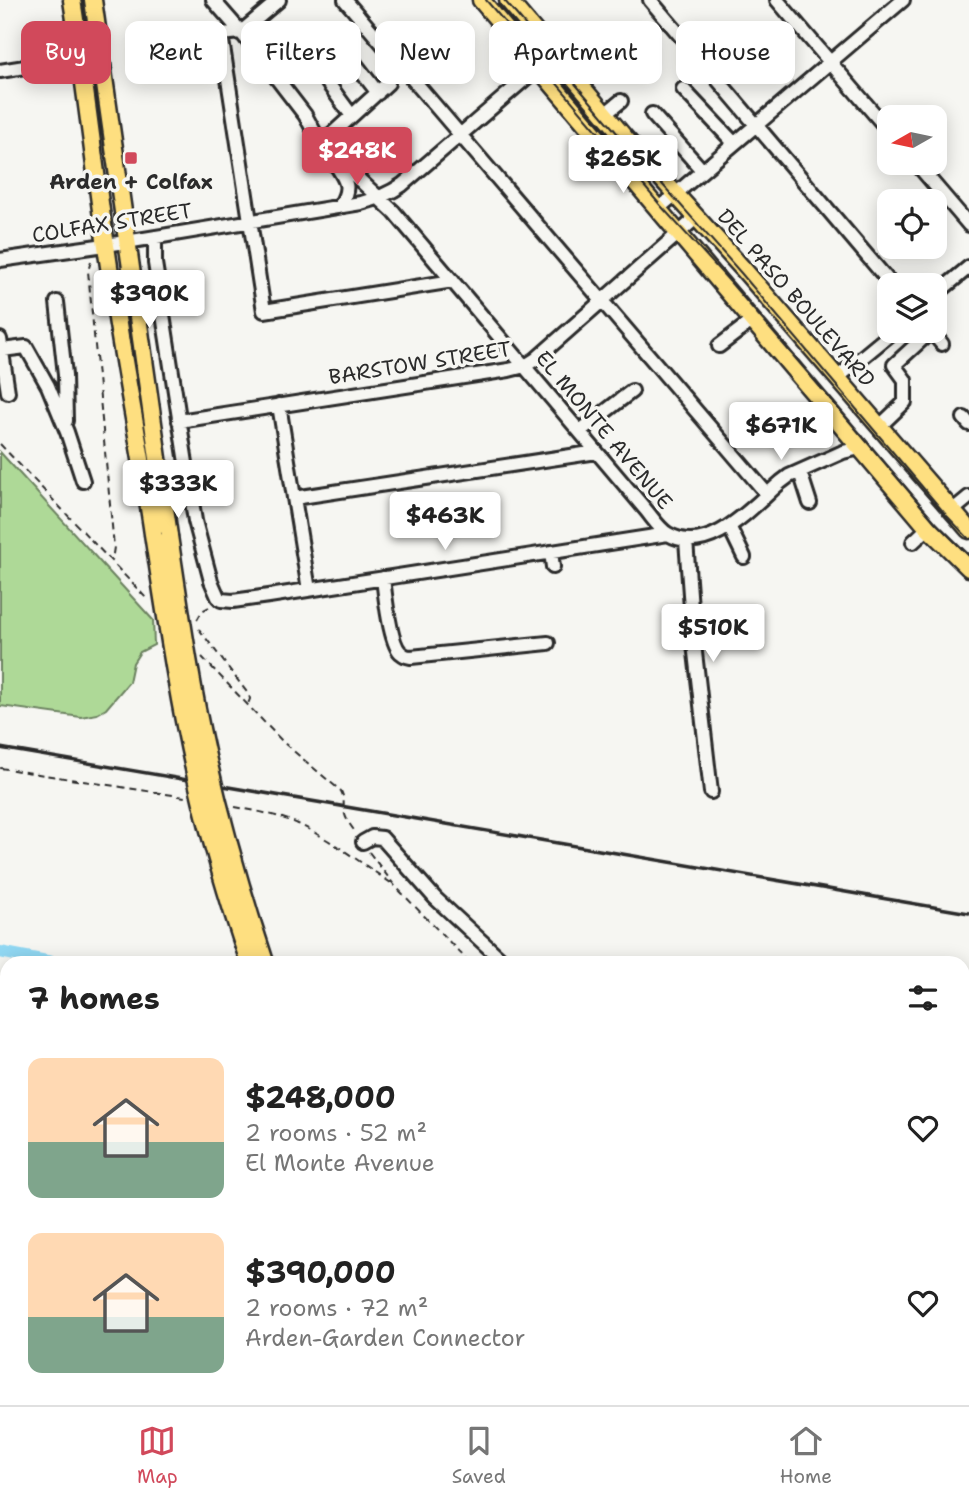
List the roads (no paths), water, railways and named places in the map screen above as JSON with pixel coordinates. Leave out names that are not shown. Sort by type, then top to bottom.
[{"type":"main road","points":[[72,0],[75,21]]},
{"type":"main road","points":[[93,0],[110,113],[181,705],[197,782],[247,956]]},
{"type":"main road","points":[[481,0],[499,21]]},
{"type":"main road","name":"DEL PASO BOULEVARD","points":[[514,3],[528,21]]},
{"type":"main road","points":[[84,84],[106,245],[161,535],[208,762],[234,863],[263,956]]},
{"type":"main road","points":[[553,84],[860,448],[928,527],[969,568]]},
{"type":"main road","name":"DEL PASO BOULEVARD","points":[[580,84],[969,530]]},
{"type":"street","name":"EL MONTE AVENUE","points":[[213,0],[241,32]]},
{"type":"street","points":[[254,21],[279,0]]},
{"type":"street","points":[[345,0],[767,494]]},
{"type":"street","points":[[650,0],[882,273]]},
{"type":"street","points":[[777,0],[877,117]]},
{"type":"street","points":[[659,208],[903,0]]},
{"type":"street","points":[[499,21],[514,3]]},
{"type":"street","points":[[227,33],[241,32]]},
{"type":"street","points":[[0,71],[21,68]]},
{"type":"street","points":[[361,71],[378,93]]},
{"type":"street","points":[[227,73],[264,311],[453,281]]},
{"type":"street","name":"EL MONTE AVENUE","points":[[281,84],[305,115],[347,182],[341,206]]},
{"type":"street","points":[[328,84],[352,116]]},
{"type":"street","points":[[324,147],[352,116],[387,84]]},
{"type":"street","name":"COLFAX STREET","points":[[0,259],[126,242],[379,198],[402,185],[520,84]]},
{"type":"street","points":[[683,89],[734,143]]},
{"type":"street","points":[[605,114],[621,101]]},
{"type":"street","points":[[652,114],[702,170]]},
{"type":"street","name":"EL MONTE AVENUE","points":[[324,147],[379,198],[453,281],[668,534],[686,540]]},
{"type":"street","points":[[926,175],[969,225]]},
{"type":"street","name":"BARSTOW STREET","points":[[179,421],[525,366],[697,217]]},
{"type":"street","points":[[155,237],[155,263],[199,538],[211,581],[221,600],[242,600],[668,534]]},
{"type":"street","points":[[947,285],[969,267]]},
{"type":"street","points":[[57,302],[65,375],[67,432]]},
{"type":"street","points":[[719,346],[753,320]]},
{"type":"street","points":[[837,378],[879,343]]},
{"type":"street","points":[[880,426],[905,402],[905,380],[894,365],[918,343]]},
{"type":"street","points":[[8,392],[1,344],[26,347],[48,386],[83,481]]},
{"type":"street","points":[[580,431],[632,391]]},
{"type":"street","points":[[279,405],[309,590]]},
{"type":"street","points":[[711,792],[693,635],[686,540],[715,535],[781,482],[843,453],[860,448]]},
{"type":"street","points":[[294,498],[597,452]]},
{"type":"street","points":[[800,472],[810,503]]},
{"type":"street","points":[[953,511],[969,497]]},
{"type":"street","points":[[729,526],[744,557]]},
{"type":"street","points":[[913,542],[928,527]]},
{"type":"street","points":[[551,552],[553,567]]},
{"type":"street","points":[[383,578],[389,621],[398,650],[404,656],[465,653],[548,643]]},
{"type":"street","points":[[363,842],[372,837],[382,838],[435,898],[498,956]]},
{"type":"waterway","points":[[0,952],[21,956]]},
{"type":"tram line","points":[[486,0],[938,525],[969,556]]},
{"type":"tram line","points":[[504,0],[969,539]]},
{"type":"railway","points":[[0,748],[969,913]]},
{"type":"place","name":"Arden + Colfax","points":[[131,158]]}]
